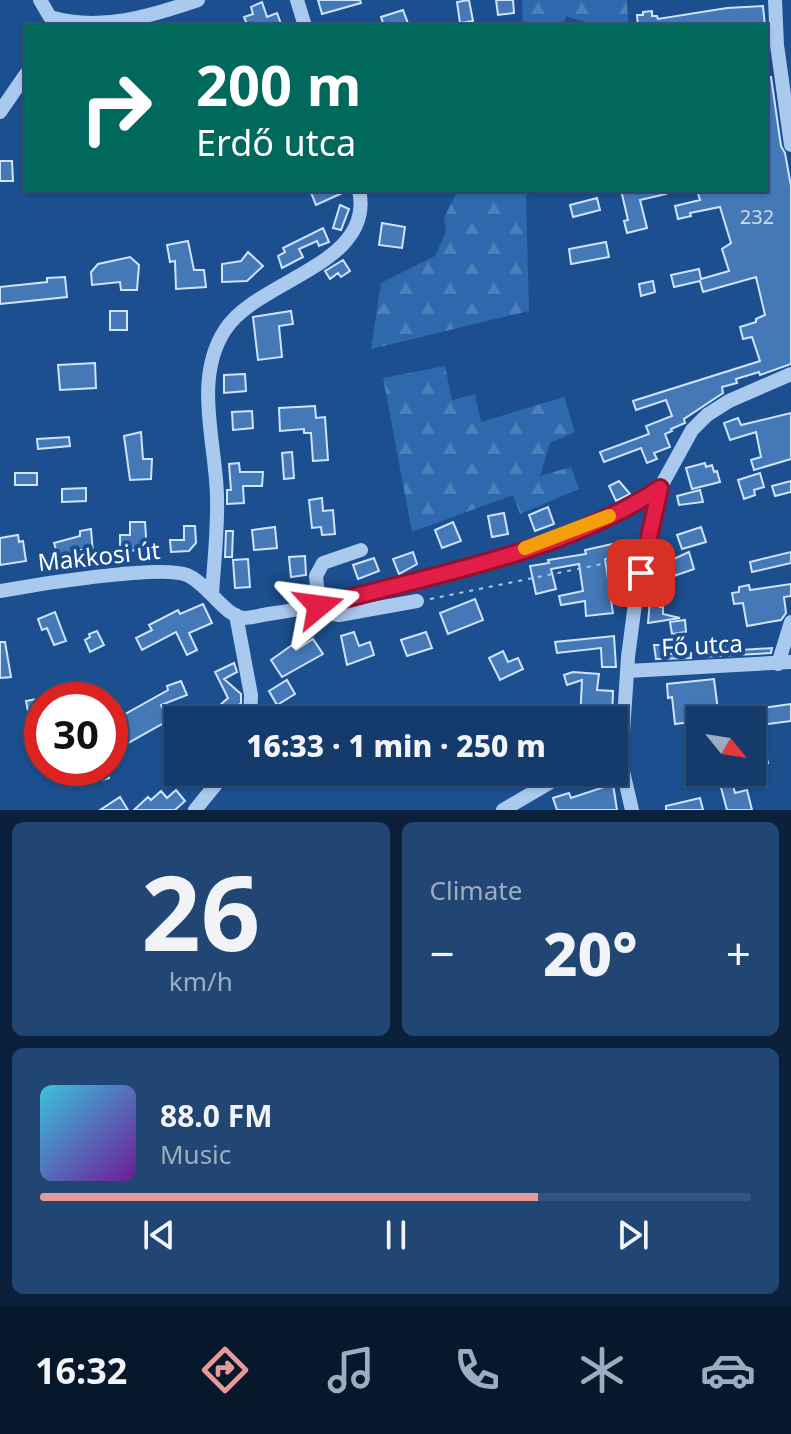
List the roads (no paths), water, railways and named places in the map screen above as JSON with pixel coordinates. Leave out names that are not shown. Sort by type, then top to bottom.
[{"type":"street","points":[[40,0],[48,22],[73,23],[105,23],[142,17],[198,0]]},
{"type":"street","points":[[297,0],[304,24]]},
{"type":"street","points":[[775,0],[777,45],[791,145]]},
{"type":"street","points":[[0,112],[24,77]]},
{"type":"street","points":[[212,594],[217,497],[208,390],[211,357],[234,317],[320,262],[350,237],[360,216],[359,192]]},
{"type":"street","points":[[624,706],[636,596],[660,488],[692,430],[707,415],[729,401],[791,374]]},
{"type":"street","points":[[251,706],[236,615],[250,617],[313,608],[540,544],[591,525],[660,488]]},
{"type":"street","points":[[313,608],[316,576],[323,563],[361,550]]},
{"type":"street","name":"Makkosi út","points":[[0,591],[49,583],[176,572],[200,582],[236,615]]},
{"type":"street","points":[[313,608],[339,615],[417,601]]},
{"type":"street","name":"Fő utca","points":[[628,671],[785,663],[791,622]]},
{"type":"street","points":[[195,810],[215,786]]},
{"type":"street","points":[[503,810],[544,786]]},
{"type":"street","points":[[625,786],[632,810]]}]
